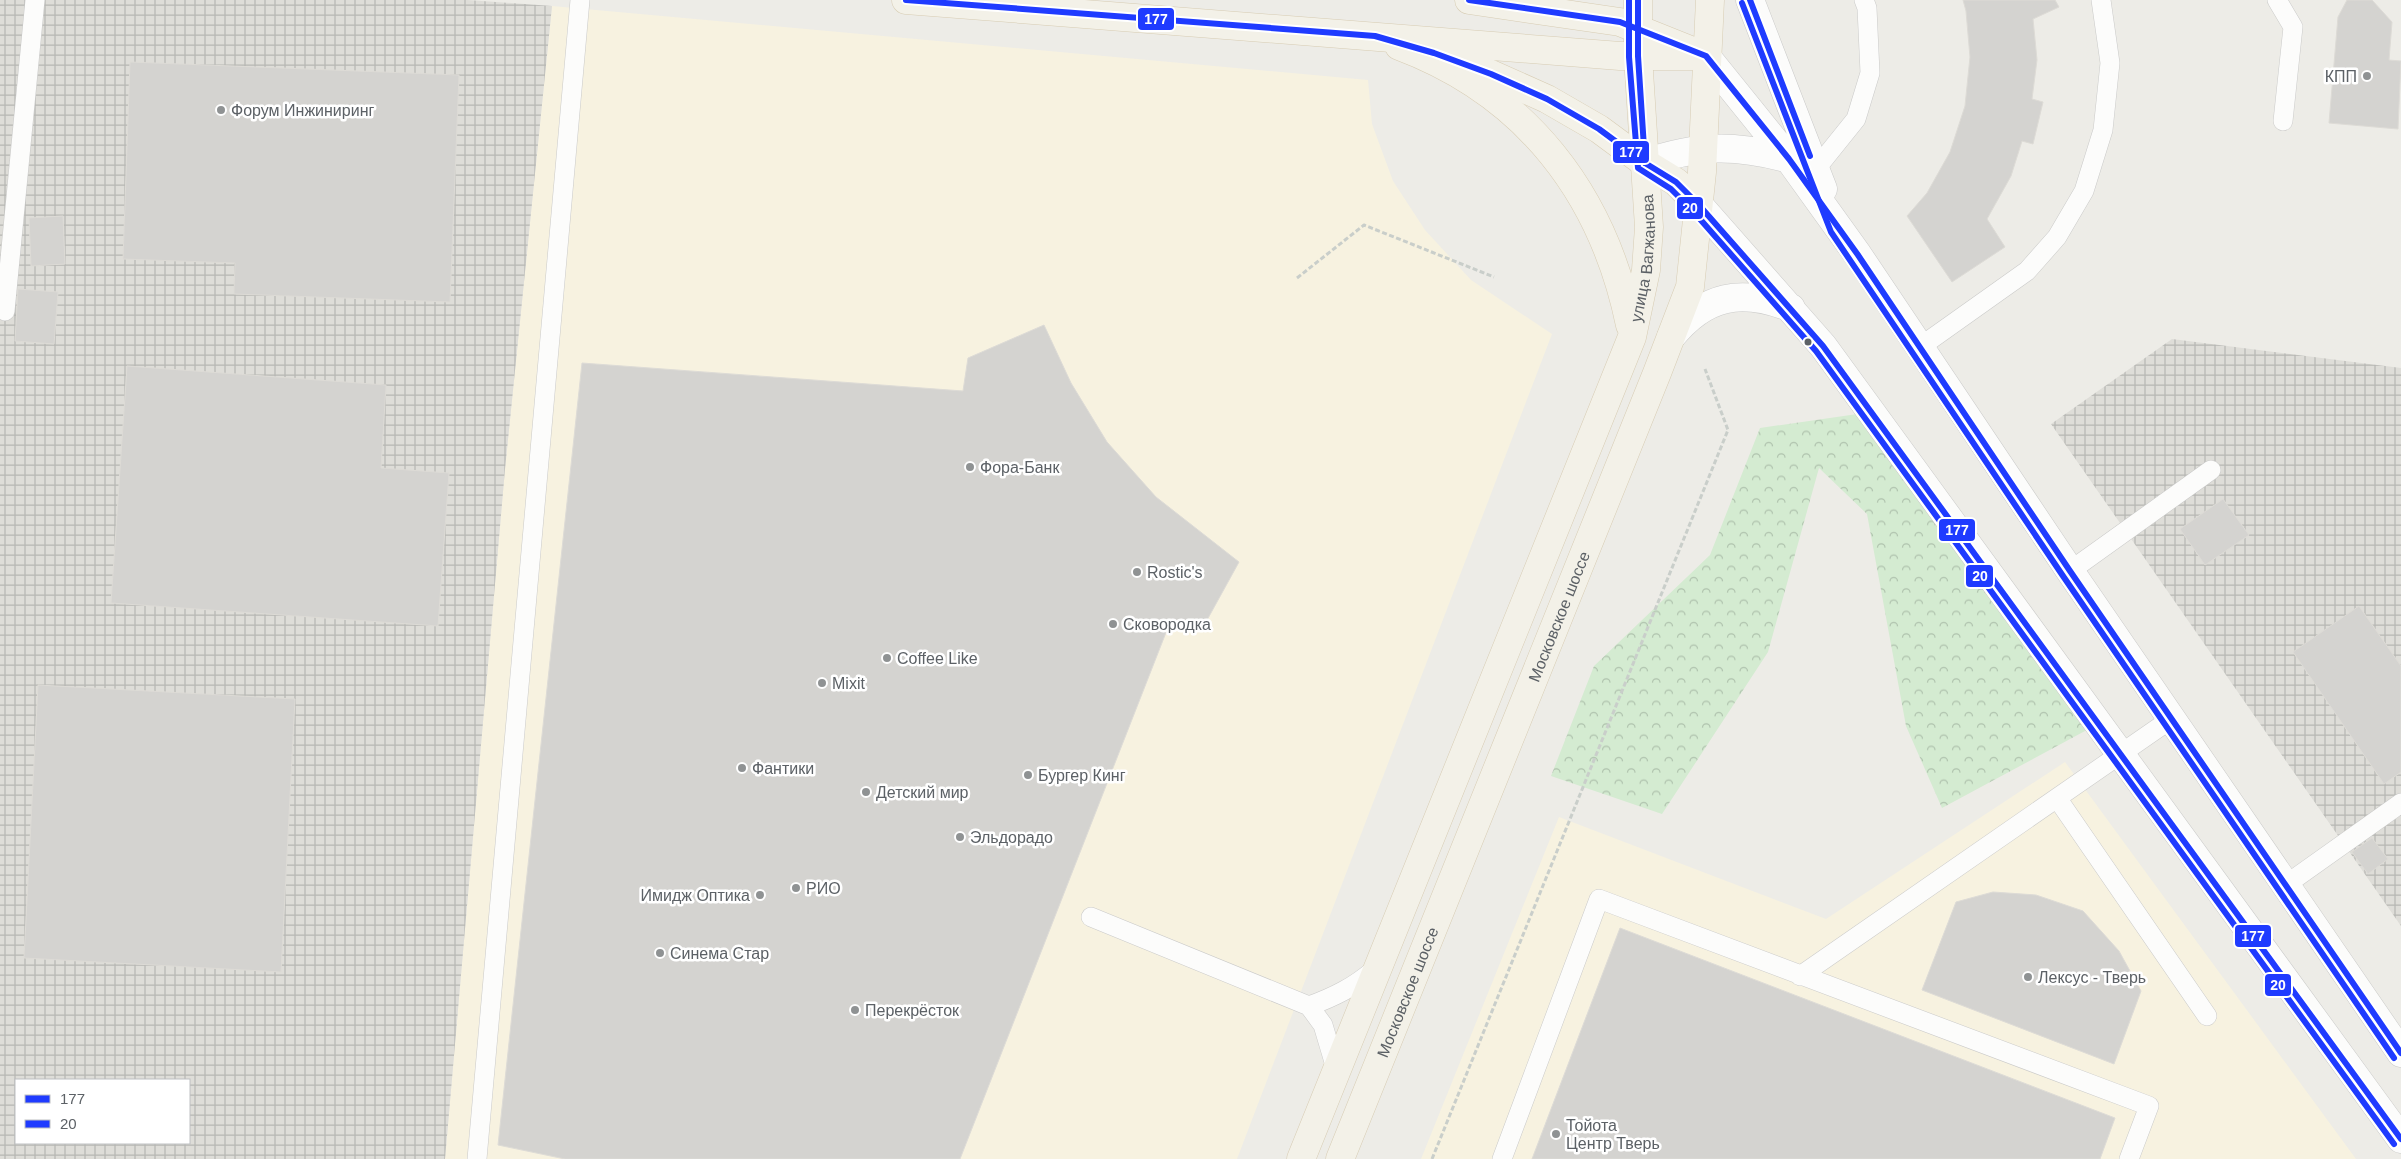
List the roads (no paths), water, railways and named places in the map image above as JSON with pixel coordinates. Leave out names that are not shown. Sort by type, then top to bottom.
[{"type":"main road","points":[[906,0],[1638,56],[1706,56]]},
{"type":"main road","points":[[1468,0],[1620,22],[1637,27],[1706,56]]},
{"type":"main road","name":"улица Вагжанова","points":[[1632,337],[1646,270],[1649,227],[1638,56],[1638,0]]},
{"type":"main road","points":[[1706,56],[1710,0]]},
{"type":"main road","points":[[1375,36],[1434,53],[1491,74],[1547,99],[1599,129],[1644,163],[1676,182],[1698,204]]},
{"type":"main road","points":[[1301,1159],[1632,337],[1623,292],[1608,248],[1588,206],[1563,167],[1532,132],[1498,101],[1460,74],[1419,53],[1375,36]]},
{"type":"main road","name":"Московское шоссе","points":[[1340,1159],[1690,287],[1703,148],[1706,56]]},
{"type":"street","points":[[1750,0],[1838,228]]},
{"type":"street","points":[[1706,56],[1789,159],[1838,228],[2070,571],[2287,884],[2401,1053]]},
{"type":"street","points":[[1644,163],[1673,153],[1703,148],[1761,151],[1789,159]]},
{"type":"street","points":[[1698,204],[1823,346],[2401,1139]]},
{"type":"street","points":[[1671,337],[1685,320],[1703,307],[1724,299],[1747,296],[1770,300],[1791,308]]},
{"type":"lane","points":[[5,311],[35,0]]},
{"type":"lane","points":[[476,1159],[580,0]]},
{"type":"lane","points":[[1815,170],[1856,120],[1870,73],[1867,8],[1864,0]]},
{"type":"lane","points":[[1920,347],[2027,271],[2057,237],[2084,192],[2103,130],[2110,63],[2101,0]]},
{"type":"lane","points":[[2277,0],[2293,27],[2282,122]]},
{"type":"lane","points":[[2070,571],[2211,470]]},
{"type":"lane","points":[[1800,976],[2171,719]]},
{"type":"lane","points":[[2057,798],[2207,1016]]},
{"type":"lane","points":[[2287,884],[2401,803]]},
{"type":"lane","points":[[1502,1159],[1600,899],[2149,1106],[2129,1159]]},
{"type":"lane","points":[[1090,918],[1309,1006],[1322,1025],[1337,1072]]},
{"type":"lane","points":[[1309,1006],[1335,996],[1357,984],[1380,965]]},
{"type":"place","name":"КПП","points":[[2367,76]]},
{"type":"place","name":"Форум Инжиниринг","points":[[221,110]]},
{"type":"place","name":"Фора-Банк","points":[[970,467]]},
{"type":"place","name":"Rostic's","points":[[1137,572]]},
{"type":"place","name":"Сковородка","points":[[1113,624]]},
{"type":"place","name":"Coffee Like","points":[[887,658]]},
{"type":"place","name":"Mixit","points":[[822,683]]},
{"type":"place","name":"Фантики","points":[[742,768]]},
{"type":"place","name":"Бургер Кинг","points":[[1028,775]]},
{"type":"place","name":"Детский мир","points":[[866,792]]},
{"type":"place","name":"Эльдорадо","points":[[960,837]]},
{"type":"place","name":"РИО","points":[[796,888]]},
{"type":"place","name":"Имидж Оптика","points":[[760,895]]},
{"type":"place","name":"Синема Стар","points":[[660,953]]},
{"type":"place","name":"Лексус - Тверь","points":[[2028,977]]},
{"type":"place","name":"Перекрёсток","points":[[855,1010]]},
{"type":"place","name":"Тойота Центр Тверь","points":[[1556,1134]]}]
